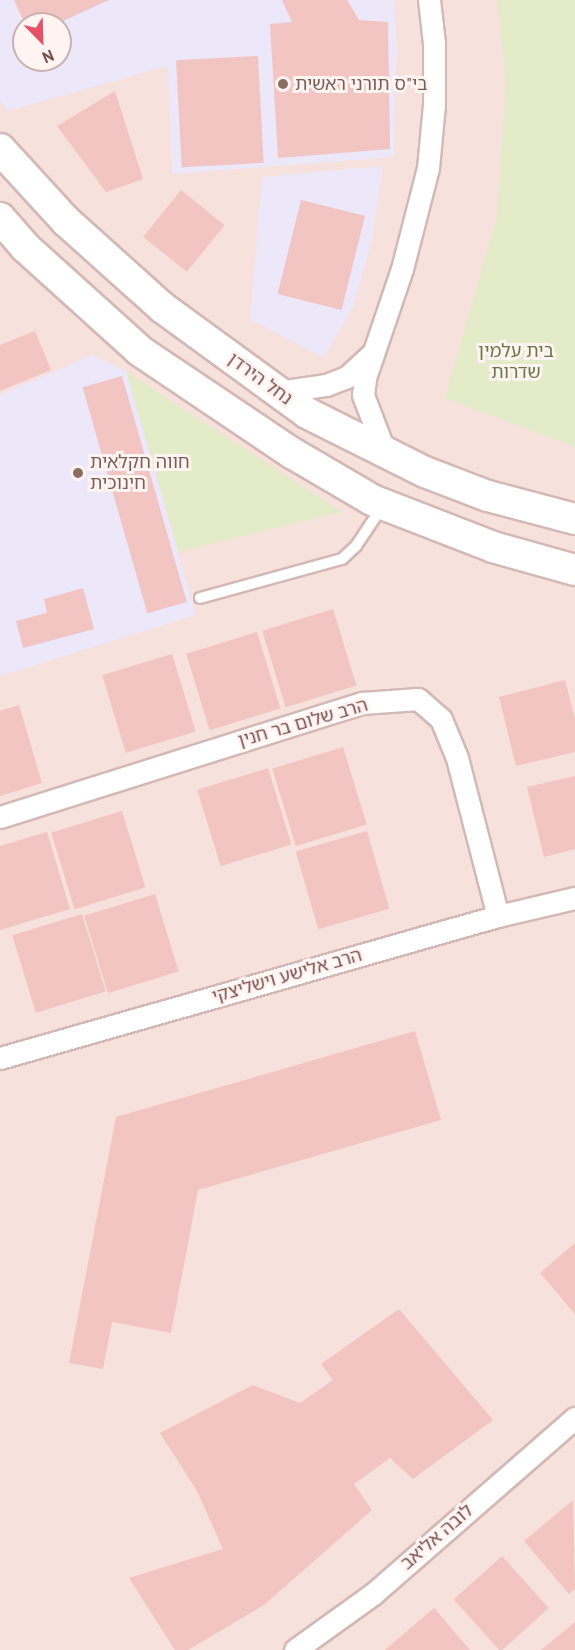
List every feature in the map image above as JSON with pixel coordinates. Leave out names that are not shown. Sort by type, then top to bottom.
[{"type":"main road","name":"נחל הירדן","points":[[0,149],[66,220],[163,308],[307,413],[425,472],[488,496],[575,519]]},
{"type":"main road","points":[[0,218],[25,247],[140,351],[292,453],[384,504],[493,547],[575,570]]},
{"type":"street","points":[[384,450],[367,411],[363,395],[365,378],[402,269],[428,168],[434,105],[434,43],[429,0]]},
{"type":"street","points":[[278,392],[326,385],[347,377],[374,352]]},
{"type":"street","name":"הרב שלום בר חנין","points":[[0,817],[362,703],[418,699],[441,719],[457,758],[498,916]]},
{"type":"street","name":"הרב אלישע וישליצקי","points":[[0,1058],[498,916],[575,898]]},
{"type":"street","name":"לובה אליאב","points":[[295,1650],[373,1594],[575,1418]]},
{"type":"lane","points":[[200,598],[342,559],[356,546],[384,504]]},
{"type":"shaded area","points":[[0,0],[575,0],[575,1650],[0,1650]]},
{"type":"shaded area","name":"בי\"ס תורני ראשית","points":[[0,0],[394,0],[397,46],[394,157],[172,174],[168,66],[8,111],[0,101]]},
{"type":"shaded area","points":[[383,166],[372,240],[354,305],[324,358],[250,319],[262,177]]},
{"type":"shaded area","name":"חווה חקלאית חינוכית","points":[[92,355],[126,371],[196,615],[0,676],[0,395]]},
{"type":"green space","name":"בית עלמין שדרות","points":[[497,0],[575,0],[575,447],[445,398],[497,217],[506,81]]},
{"type":"green space","points":[[126,371],[342,512],[179,552]]},
{"type":"building","points":[[14,0],[109,0],[72,17],[72,12],[20,12]]},
{"type":"building","points":[[282,0],[347,0],[359,20],[388,22],[390,149],[278,158],[270,24],[292,22]]},
{"type":"building","points":[[258,56],[264,163],[182,167],[176,60]]},
{"type":"building","points":[[115,91],[143,179],[106,192],[57,126]]},
{"type":"building","points":[[181,190],[225,225],[187,272],[143,237]]},
{"type":"building","points":[[301,200],[365,216],[342,310],[278,294]]},
{"type":"building","points":[[35,331],[51,370],[0,391],[0,345]]},
{"type":"building","points":[[122,376],[187,602],[147,613],[83,387]]},
{"type":"building","points":[[83,588],[94,629],[23,648],[16,621],[47,613],[44,599]]},
{"type":"building","points":[[333,609],[356,686],[286,707],[262,631]]},
{"type":"building","points":[[257,632],[280,709],[210,730],[186,654]]},
{"type":"building","points":[[172,654],[196,731],[126,753],[102,675]]},
{"type":"building","points":[[565,680],[575,719],[575,752],[516,766],[499,697]]},
{"type":"building","points":[[19,705],[42,783],[0,796],[0,711]]},
{"type":"building","points":[[343,747],[367,824],[296,846],[272,769]]},
{"type":"building","points":[[268,768],[291,845],[221,866],[197,790]]},
{"type":"building","points":[[575,776],[575,849],[544,857],[527,787]]},
{"type":"building","points":[[122,811],[145,888],[75,909],[51,833]]},
{"type":"building","points":[[367,831],[389,909],[318,929],[296,851]]},
{"type":"building","points":[[47,832],[70,909],[0,930],[0,846]]},
{"type":"building","points":[[155,894],[179,971],[108,993],[84,916]]},
{"type":"building","points":[[82,914],[106,991],[36,1013],[12,935]]},
{"type":"building","points":[[415,1031],[441,1120],[198,1190],[171,1333],[112,1322],[103,1369],[69,1363],[116,1117]]},
{"type":"building","points":[[575,1243],[575,1314],[540,1273]]},
{"type":"building","points":[[399,1309],[493,1420],[413,1479],[390,1458],[354,1484],[372,1510],[264,1605],[188,1650],[175,1650],[129,1578],[223,1549],[197,1491],[160,1433],[253,1385],[300,1403],[333,1380],[321,1364]]},
{"type":"building","points":[[573,1500],[575,1589],[569,1594],[524,1541]]},
{"type":"building","points":[[502,1556],[549,1608],[502,1650],[499,1650],[454,1599]]},
{"type":"building","points":[[434,1608],[470,1650],[385,1650]]},
{"type":"building","points":[[575,1622],[575,1650],[541,1650]]},
{"type":"place","name":"בי\"ס תורני ראשית","points":[[283,84]]},
{"type":"place","name":"חווה חקלאית חינוכית","points":[[78,473]]}]
